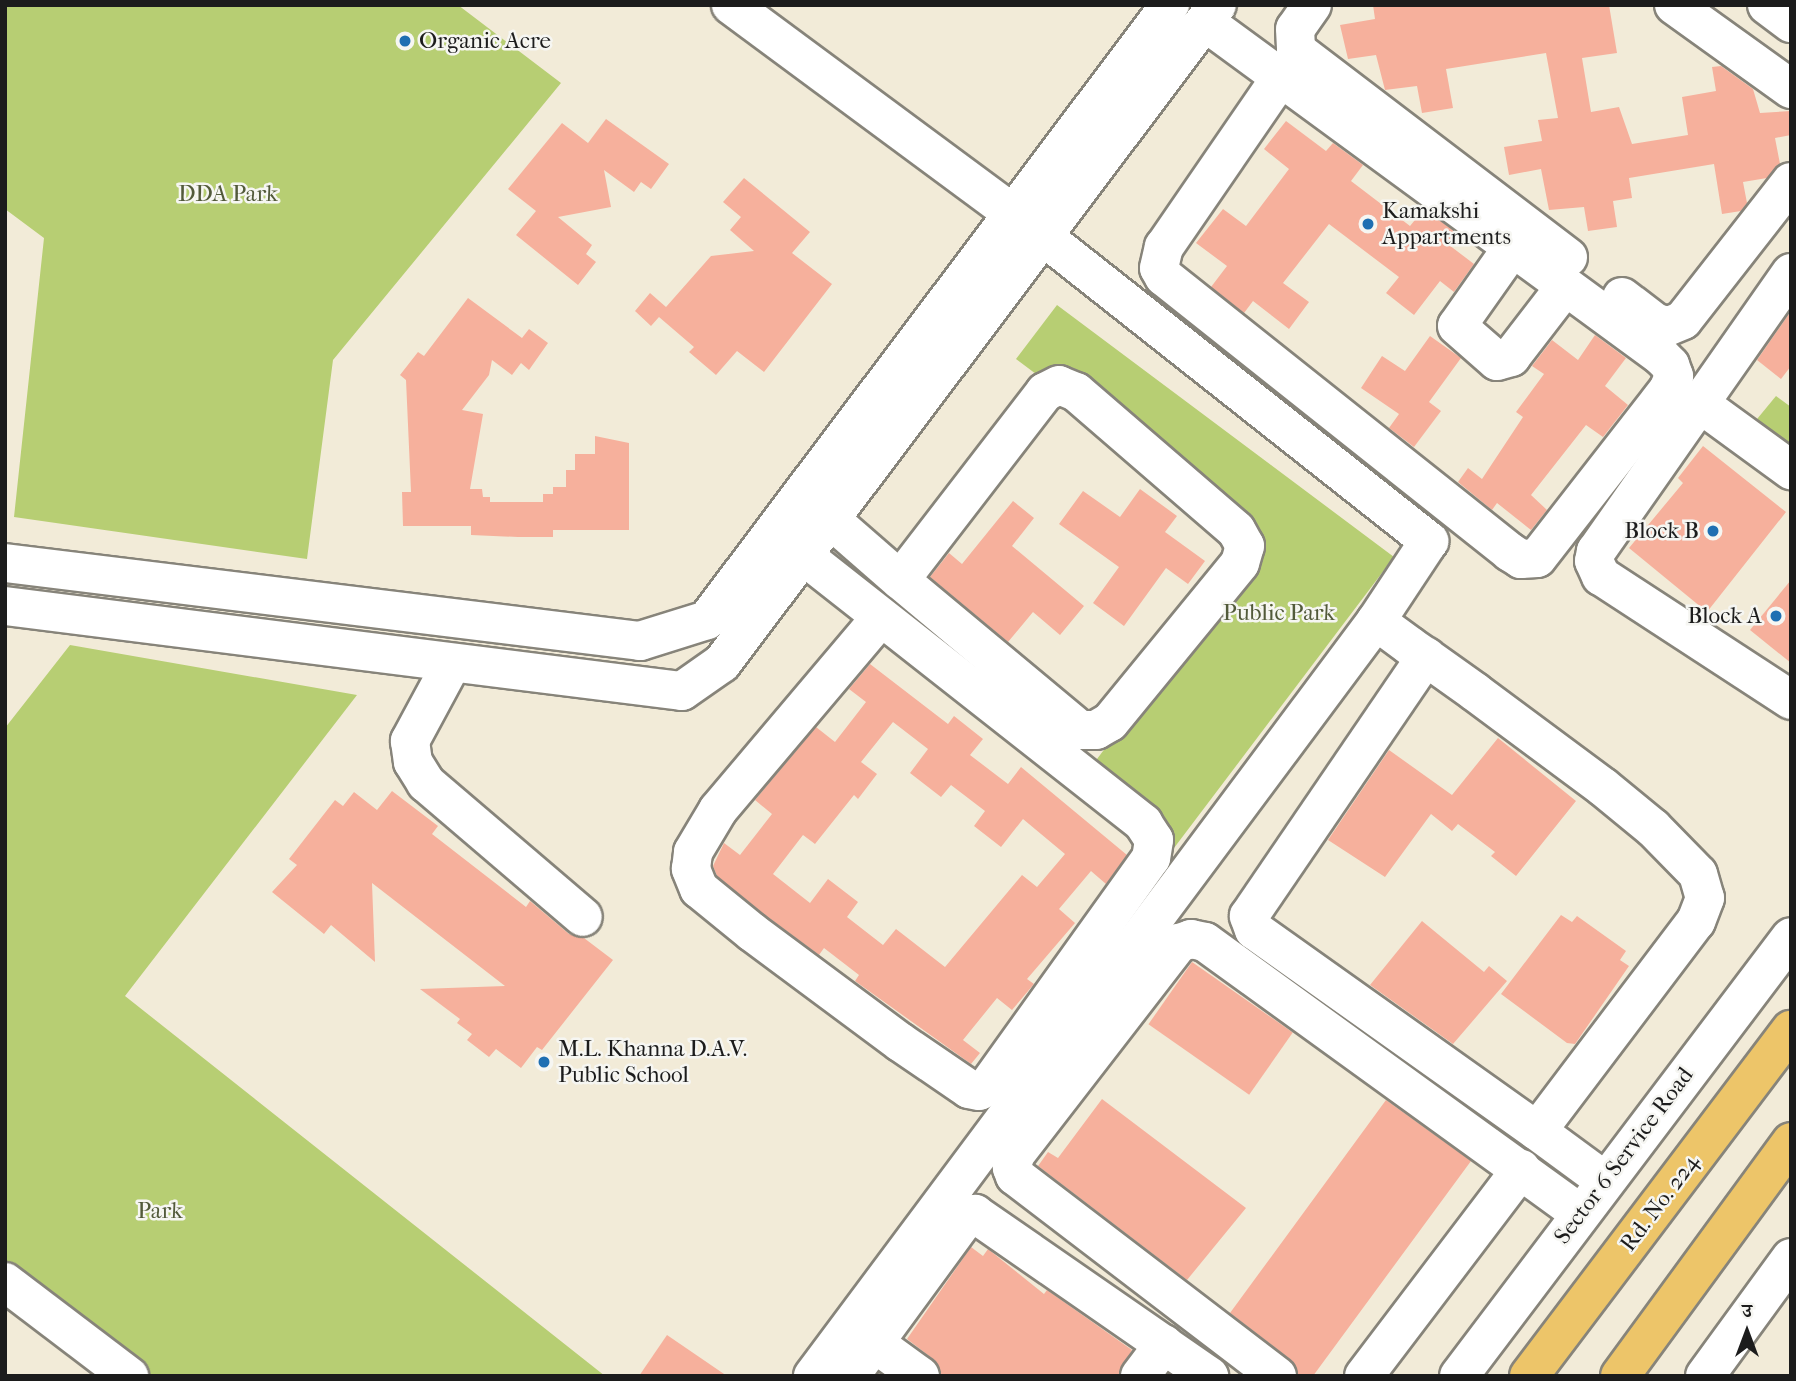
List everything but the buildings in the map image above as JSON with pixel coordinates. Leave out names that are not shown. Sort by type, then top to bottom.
[{"type":"main road","name":"Rd. No. 224","points":[[1529,1376],[1791,1030]]},
{"type":"main road","points":[[1620,1376],[1791,1142]]},
{"type":"street","points":[[731,5],[1044,237],[1429,541],[1376,621],[813,1376]]},
{"type":"street","points":[[5,563],[640,641],[707,620],[1170,5]]},
{"type":"street","points":[[1312,5],[1295,29],[1296,50],[1656,323],[1670,326],[1684,320],[1791,182]]},
{"type":"street","points":[[1674,5],[1791,89]]},
{"type":"street","points":[[1767,5],[1791,23]]},
{"type":"street","points":[[5,606],[682,691],[722,663],[1211,14],[1280,78],[1661,356],[1674,376],[1668,390],[1537,558],[1529,561],[1478,527],[1164,277],[1159,268],[1164,247],[1280,78]]},
{"type":"street","points":[[1512,248],[1457,326],[1496,361],[1511,357],[1565,286]]},
{"type":"street","points":[[1791,273],[1596,551],[1594,561],[1601,576],[1791,700]]},
{"type":"street","points":[[830,519],[900,580],[1080,730],[1096,730],[1110,722],[1240,563],[1245,546],[1236,530],[1076,392],[1059,385],[1045,392],[900,580]]},
{"type":"street","points":[[1699,403],[1791,470]]},
{"type":"street","points":[[804,556],[1143,823],[1154,840],[1150,858],[988,1086],[979,1091],[969,1089],[912,1050],[752,932],[699,889],[691,869],[693,852],[718,810],[880,618]]},
{"type":"street","points":[[1376,621],[1653,828],[1698,874],[1704,898],[1696,921],[1537,1131]]},
{"type":"street","points":[[1426,657],[1252,906],[1249,916],[1254,929],[1605,1181]]},
{"type":"street","points":[[452,663],[410,741],[412,762],[426,783],[583,917]]},
{"type":"street","name":"Sector 6 Service Road","points":[[1459,1376],[1791,937]]},
{"type":"street","points":[[1277,1376],[1015,1176],[1012,1168],[1016,1155],[1179,943],[1191,939],[1205,942],[1580,1213]]},
{"type":"street","points":[[1364,1376],[1521,1170]]},
{"type":"street","points":[[850,1376],[962,1223],[975,1214],[1209,1376]]},
{"type":"street","points":[[1705,1376],[1791,1258]]},
{"type":"street","points":[[5,1282],[129,1376]]},
{"type":"street","points":[[873,1342],[920,1376]]},
{"type":"street","points":[[1140,1376],[1164,1344]]},
{"type":"green space","name":"DDA Park","points":[[5,5],[458,5],[561,83],[333,360],[307,559],[14,517],[44,238],[5,209]]},
{"type":"green space","name":"Public Park","points":[[1057,305],[1394,557],[1174,848],[1082,779],[1260,542],[1016,359]]},
{"type":"green space","points":[[1776,396],[1791,407],[1791,489],[1734,447]]},
{"type":"green space","name":"Park","points":[[70,645],[357,695],[125,996],[605,1376],[137,1376],[5,1279],[5,728]]},
{"type":"place","name":"Organic Acre","points":[[405,41]]},
{"type":"place","name":"Kamakshi Appartments","points":[[1368,224]]},
{"type":"place","name":"Block B","points":[[1713,531]]},
{"type":"place","name":"Block A","points":[[1776,616]]},
{"type":"place","name":"M.L. Khanna D.A.V. Public School","points":[[544,1062]]}]
